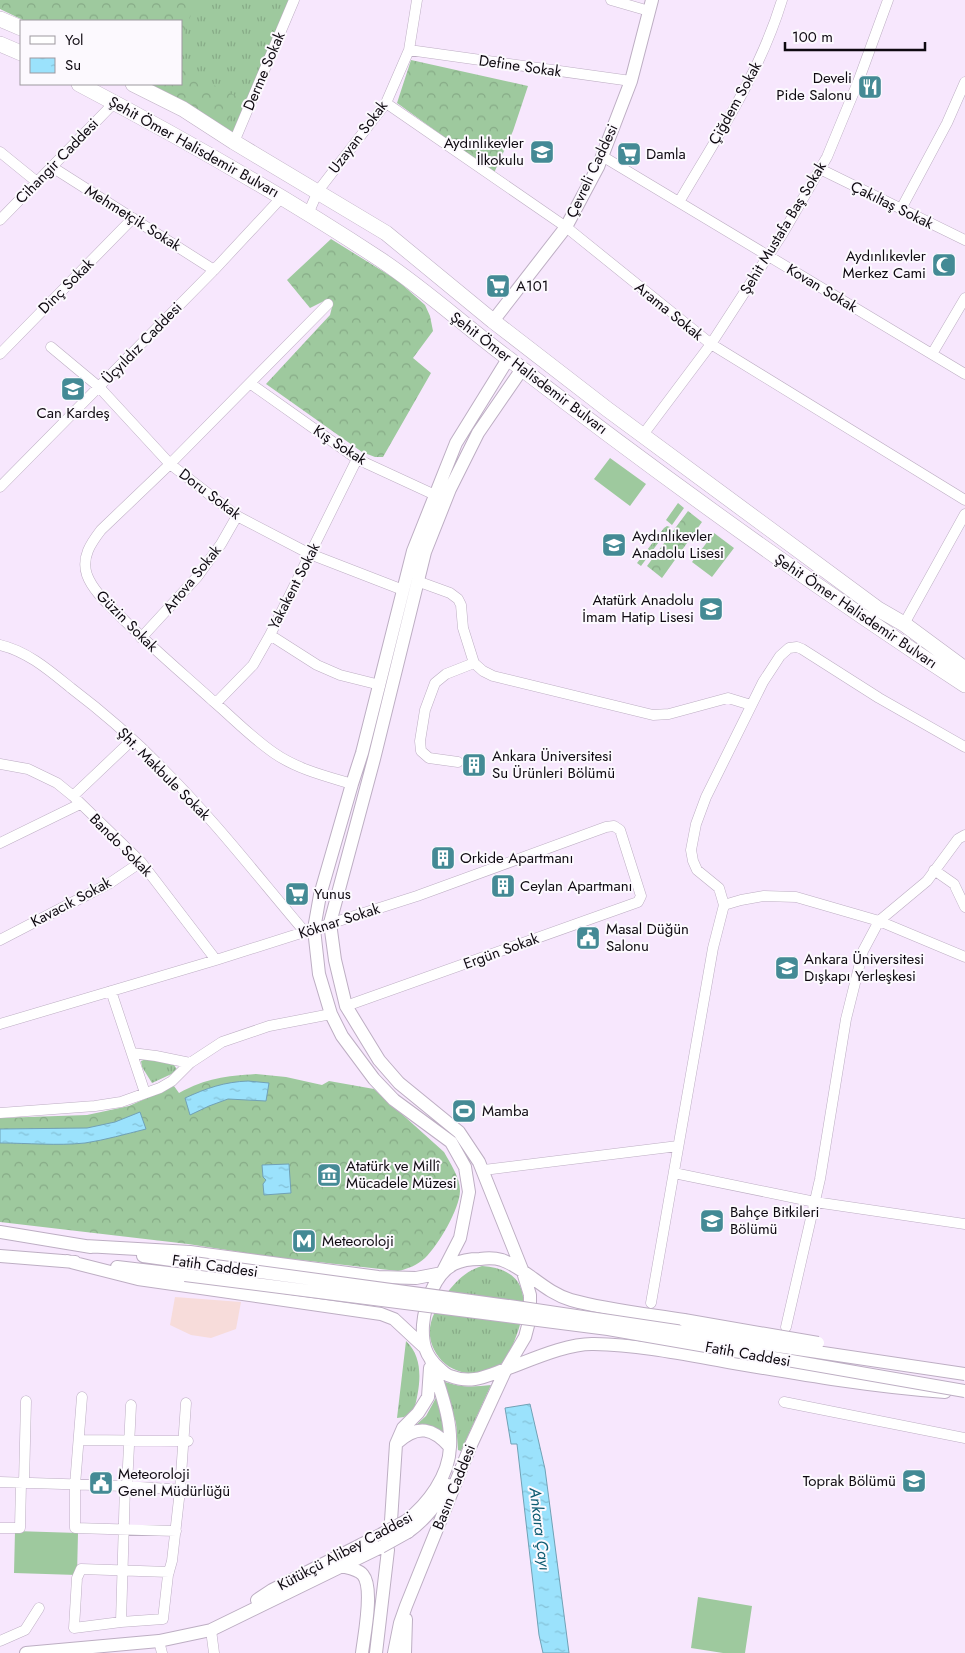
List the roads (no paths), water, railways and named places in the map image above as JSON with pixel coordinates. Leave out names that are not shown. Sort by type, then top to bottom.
[{"type":"highway","points":[[0,19],[20,28]]},
{"type":"highway","points":[[0,44],[20,54]]},
{"type":"highway","name":"Şehit Ömer Halisdemir Bulvarı","points":[[81,85],[282,197],[383,261],[508,359],[724,520],[877,627],[965,685]]},
{"type":"highway","name":"Şehit Ömer Halisdemir Bulvarı","points":[[135,85],[183,109],[234,142],[386,233],[493,321],[642,436],[878,609],[904,624],[965,669]]},
{"type":"highway","points":[[877,627],[895,644],[965,691]]},
{"type":"main road","name":"Çevreli Caddesi","points":[[493,321],[566,227],[602,156],[631,81],[651,6]]},
{"type":"main road","points":[[423,1346],[423,1323],[427,1303],[432,1289],[460,1238],[468,1192],[465,1167],[450,1142],[394,1100],[374,1079],[342,1036],[331,1014],[310,930],[362,753],[413,551],[456,443],[508,359]]},
{"type":"main road","points":[[506,1369],[525,1337],[530,1318],[530,1295],[484,1170],[459,1132],[399,1082],[378,1060],[346,1006],[335,960],[330,923],[374,759],[425,552],[450,489],[481,428],[522,369]]},
{"type":"main road","name":"Fatih Caddesi","points":[[0,1232],[186,1262],[526,1308],[965,1372]]},
{"type":"main road","points":[[85,1246],[190,1252],[378,1277],[416,1278],[442,1273],[454,1264],[470,1259],[500,1259],[523,1272],[546,1289],[570,1299],[898,1356],[965,1372]]},
{"type":"main road","name":"Fatih Caddesi","points":[[0,1256],[67,1261],[185,1275],[608,1330],[965,1392]]},
{"type":"main road","points":[[67,1261],[138,1279],[381,1314],[394,1319],[423,1346],[431,1360],[449,1376],[470,1380],[487,1378],[506,1369],[582,1344],[632,1347],[897,1389],[965,1392]]},
{"type":"main road","points":[[391,1521],[396,1444],[403,1428],[418,1413],[428,1397],[431,1360]]},
{"type":"main road","name":"Kütükçü Alibey Caddesi","points":[[26,1653],[160,1647],[211,1630],[341,1566],[384,1548],[407,1527],[435,1490],[447,1463],[450,1447],[448,1418],[431,1360]]},
{"type":"main road","name":"Basın Caddesi","points":[[394,1653],[400,1623],[406,1606],[470,1447],[506,1369]]},
{"type":"main road","points":[[396,1444],[407,1434],[418,1430],[431,1431],[442,1438],[450,1447]]},
{"type":"main road","name":"Kütükçü Alibey Caddesi","points":[[211,1630],[272,1590],[382,1534],[421,1522],[432,1511],[470,1447]]},
{"type":"main road","points":[[376,1653],[384,1548]]},
{"type":"main road","points":[[341,1566],[358,1571],[366,1581],[368,1598],[362,1653]]},
{"type":"main road","points":[[405,1653],[406,1606]]},
{"type":"street","name":"Derme Sokak","points":[[234,142],[294,0]]},
{"type":"street","name":"Uzayan Sokak","points":[[308,214],[318,192],[386,103],[409,50],[417,0]]},
{"type":"street","points":[[612,0],[651,6]]},
{"type":"street","name":"Çiğdem Sokak","points":[[679,202],[752,76],[776,22],[782,0]]},
{"type":"street","name":"Şehit Mustafa Baş Sokak","points":[[642,436],[711,344],[783,233],[827,157],[858,82],[888,0]]},
{"type":"street","name":"Define Sokak","points":[[409,50],[631,81]]},
{"type":"street","points":[[901,209],[947,123],[965,82]]},
{"type":"street","name":"Cihangir Caddesi","points":[[0,220],[114,103]]},
{"type":"street","name":"Arama Sokak","points":[[386,103],[566,227],[711,344],[965,500]]},
{"type":"street","points":[[0,152],[37,182]]},
{"type":"street","name":"Kovan Sokak","points":[[602,156],[965,374]]},
{"type":"street","name":"Mehmetçik Sokak","points":[[52,167],[214,270]]},
{"type":"street","name":"Çakıltaş Sokak","points":[[820,169],[965,240]]},
{"type":"street","name":"Üçyıldız Caddesi","points":[[0,487],[214,270],[282,197]]},
{"type":"street","name":"Dinç Sokak","points":[[2,349],[133,218]]},
{"type":"street","points":[[932,354],[965,298]]},
{"type":"street","name":"Güzin Sokak","points":[[328,304],[251,384],[101,530],[92,542],[86,557],[87,574],[94,587],[142,638],[274,753],[308,771],[352,784]]},
{"type":"street","name":"Doru Sokak","points":[[51,347],[99,387],[170,464],[237,516],[310,554],[403,590]]},
{"type":"street","name":"Kış Sokak","points":[[251,384],[357,459],[435,495]]},
{"type":"street","name":"Yakakent Sokak","points":[[216,703],[253,665],[270,635],[357,459]]},
{"type":"street","points":[[904,624],[965,514]]},
{"type":"street","name":"Artova Sokak","points":[[142,638],[197,577],[221,544],[237,516]]},
{"type":"street","points":[[417,581],[450,593],[458,599],[461,606],[463,628],[474,663],[483,671],[493,676],[653,715],[669,714],[728,698],[751,705]]},
{"type":"street","points":[[270,635],[317,665],[340,675],[380,685]]},
{"type":"street","name":"Şht. Makbule Sokak","points":[[0,645],[11,647],[44,667],[94,706],[132,740],[165,771],[310,930]]},
{"type":"street","points":[[651,1302],[713,948],[724,905],[719,888],[697,870],[691,850],[692,838],[706,797],[751,705],[780,656],[789,648],[797,647],[965,747]]},
{"type":"street","points":[[458,762],[428,758],[422,751],[420,741],[425,710],[435,683],[446,674],[474,663]]},
{"type":"street","points":[[0,843],[77,800],[132,740]]},
{"type":"street","name":"Bando Sokak","points":[[0,764],[28,769],[57,783],[77,800],[141,862],[216,960]]},
{"type":"street","name":"Köknar Sokak","points":[[0,1024],[216,960],[417,896],[606,827],[614,826],[620,830],[637,884]]},
{"type":"street","points":[[786,1327],[815,1202],[846,1019],[863,951],[880,922],[926,881],[958,839],[965,835]]},
{"type":"street","name":"Kavacık Sokak","points":[[0,940],[110,883],[141,862]]},
{"type":"street","points":[[934,870],[954,884],[965,907]]},
{"type":"street","name":"Ergün Sokak","points":[[346,1006],[638,902],[641,896],[637,884]]},
{"type":"street","points":[[724,905],[764,896],[796,897],[880,922],[965,957]]},
{"type":"street","points":[[111,991],[145,1093]]},
{"type":"street","points":[[0,1113],[95,1106],[121,1102],[160,1088],[172,1080],[190,1063],[222,1042],[269,1026],[331,1014]]},
{"type":"street","points":[[132,1053],[190,1063]]},
{"type":"street","points":[[484,1170],[678,1146]]},
{"type":"street","points":[[674,1173],[815,1202],[965,1224]]},
{"type":"street","points":[[82,1397],[75,1485],[75,1528],[176,1531]]},
{"type":"street","points":[[0,1528],[20,1528],[26,1401]]},
{"type":"street","points":[[784,1402],[965,1438]]},
{"type":"street","points":[[169,1572],[80,1569],[77,1578],[74,1628],[162,1619],[182,1490],[186,1441],[186,1403]]},
{"type":"street","points":[[121,1622],[131,1404]]},
{"type":"street","points":[[79,1440],[186,1441]]},
{"type":"street","points":[[0,1482],[126,1486],[182,1490]]},
{"type":"street","points":[[0,1641],[25,1630],[39,1608]]},
{"type":"street","points":[[211,1630],[214,1653]]},
{"type":"water","points":[[248,1081],[269,1083],[266,1101],[228,1099],[190,1115],[185,1098],[216,1086]]},
{"type":"water","points":[[140,1112],[146,1129],[108,1139],[74,1144],[0,1143],[0,1129],[87,1128],[115,1122]]},
{"type":"water","points":[[289,1164],[291,1193],[264,1195],[263,1184],[266,1180],[263,1177],[262,1165]]},
{"type":"water","name":"Ankara Çayı","points":[[530,1404],[545,1469],[569,1653],[543,1653],[539,1635],[517,1444],[511,1444],[505,1408]]},
{"type":"place","name":"Develi Pide Salonu","points":[[870,87]]},
{"type":"place","name":"Aydınlıkevler İlkokulu","points":[[542,152]]},
{"type":"place","name":"Damla","points":[[629,154]]},
{"type":"place","name":"Aydınlıkevler Merkez Cami","points":[[944,265]]},
{"type":"place","name":"A101","points":[[498,286]]},
{"type":"place","name":"Can Kardeş","points":[[73,389]]},
{"type":"place","name":"Aydınlıkevler Anadolu Lisesi","points":[[614,545]]},
{"type":"place","name":"Atatürk Anadolu İmam Hatip Lisesi","points":[[711,609]]},
{"type":"place","name":"Ankara Üniversitesi Su Ürünleri Bölümü","points":[[474,765]]},
{"type":"place","name":"Orkide Apartmanı","points":[[443,858]]},
{"type":"place","name":"Ceylan Apartmanı","points":[[503,886]]},
{"type":"place","name":"Yunus","points":[[297,894]]},
{"type":"place","name":"Masal Düğün Salonu","points":[[588,938]]},
{"type":"place","name":"Ankara Üniversitesi Dışkapı Yerleşkesi","points":[[787,968]]},
{"type":"place","name":"Mamba","points":[[464,1111]]},
{"type":"place","name":"Atatürk ve Millî Mücadele Müzesi","points":[[329,1175]]},
{"type":"place","name":"Bahçe Bitkileri Bölümü","points":[[712,1221]]},
{"type":"place","name":"Meteoroloji","points":[[304,1241]]},
{"type":"place","name":"Toprak Bölümü","points":[[914,1481]]},
{"type":"place","name":"Meteoroloji Genel Müdürlüğü","points":[[101,1483]]}]
